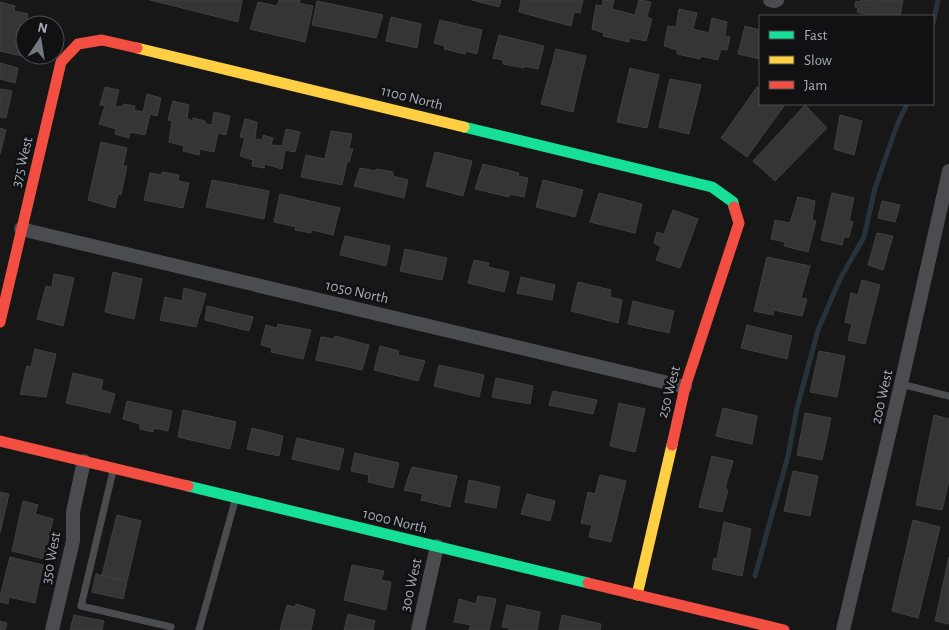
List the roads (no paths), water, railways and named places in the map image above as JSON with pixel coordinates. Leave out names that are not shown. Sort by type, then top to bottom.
[{"type":"street","points":[[770,0],[777,0]]},
{"type":"street","name":"1100 North","points":[[78,44],[102,40],[693,182],[712,187],[733,202]]},
{"type":"street","name":"375 West","points":[[0,322],[61,62],[78,44]]},
{"type":"street","name":"200 West","points":[[843,630],[901,384],[944,217],[949,171]]},
{"type":"street","name":"250 West","points":[[637,594],[685,387],[739,223],[733,202]]},
{"type":"street","name":"1050 North","points":[[21,229],[685,387]]},
{"type":"street","name":"1000 North","points":[[0,441],[784,630]]},
{"type":"street","name":"350 West","points":[[52,630],[73,541],[73,512],[84,461]]},
{"type":"street","name":"300 West","points":[[418,630],[437,546]]},
{"type":"lane","points":[[901,384],[949,396]]},
{"type":"lane","points":[[114,468],[81,606],[171,627]]},
{"type":"lane","points":[[199,630],[236,498]]},
{"type":"waterway","points":[[934,18],[938,0]]},
{"type":"waterway","points":[[755,576],[788,456],[797,408],[818,330],[840,279],[864,237],[875,188],[897,125],[907,105]]}]
